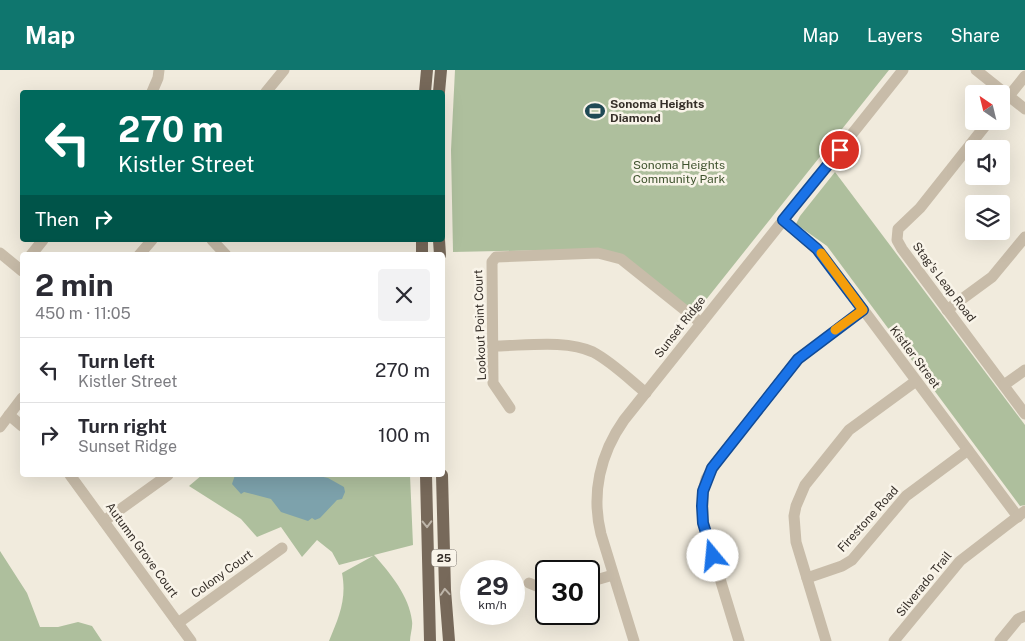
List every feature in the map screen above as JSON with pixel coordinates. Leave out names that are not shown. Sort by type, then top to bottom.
[{"type":"main road","points":[[425,90],[427,70]]},
{"type":"main road","points":[[439,90],[440,70]]},
{"type":"main road","name":"25","points":[[426,477],[430,641]]},
{"type":"main road","name":"25","points":[[442,477],[445,590],[449,641]]},
{"type":"street","points":[[153,90],[159,70]]},
{"type":"street","points":[[268,90],[284,70]]},
{"type":"street","name":"Sunset Ridge","points":[[634,641],[597,518],[599,473],[604,456],[615,432],[903,70]]},
{"type":"street","points":[[976,70],[995,85]]},
{"type":"street","points":[[1010,95],[1025,76]]},
{"type":"street","points":[[1010,97],[1025,109]]},
{"type":"street","name":"Stag's Leap Road","points":[[982,130],[920,208],[898,229],[896,234],[902,250],[1025,414]]},
{"type":"street","name":"Kistler Street","points":[[783,220],[817,249],[968,450],[1021,514]]},
{"type":"street","points":[[947,310],[992,276],[1025,238]]},
{"type":"street","points":[[33,252],[41,242]]},
{"type":"street","points":[[142,252],[150,242]]},
{"type":"street","points":[[214,242],[223,252]]},
{"type":"street","points":[[0,252],[20,267]]},
{"type":"street","name":"Lookout Point Court","points":[[510,408],[493,382],[492,262],[496,257],[598,253],[621,260],[701,323]]},
{"type":"street","points":[[739,641],[703,523],[703,491],[706,479],[718,460],[798,359],[863,310]]},
{"type":"street","points":[[493,346],[564,345],[584,348],[600,356],[646,393]]},
{"type":"street","points":[[1004,385],[1025,370]]},
{"type":"street","points":[[826,641],[796,542],[794,526],[796,506],[805,485],[849,430],[916,381]]},
{"type":"street","points":[[0,427],[20,401]]},
{"type":"street","points":[[9,415],[20,424]]},
{"type":"street","name":"Firestone Road","points":[[807,578],[842,566],[852,560],[906,496],[968,450]]},
{"type":"street","name":"Autumn Grove Court","points":[[71,477],[191,641]]},
{"type":"street","points":[[104,521],[165,477]]},
{"type":"street","name":"Silverado Trail","points":[[894,641],[960,561],[1021,514]]},
{"type":"street","name":"Colony Court","points":[[178,623],[282,548]]},
{"type":"street","points":[[600,579],[613,575]]},
{"type":"street","points":[[529,583],[535,585]]},
{"type":"street","points":[[1000,641],[1018,619],[1025,616]]},
{"type":"green space","name":"Sonoma Heights Community Park","points":[[455,70],[889,70],[701,306],[695,311],[600,249],[453,252],[451,150]]},
{"type":"green space","points":[[835,172],[1025,425],[1025,505],[1020,506],[827,246],[796,224],[800,216]]},
{"type":"green space","points":[[200,477],[410,477],[413,545],[374,555],[393,578],[407,603],[412,623],[410,641],[329,641],[343,600],[342,573],[373,556],[339,565],[332,552],[317,540],[302,557],[281,527],[257,537],[241,519],[189,486]]},
{"type":"green space","points":[[0,551],[27,593],[40,627],[58,627],[78,622],[92,626],[102,641],[0,641]]},
{"type":"water","points":[[234,477],[323,477],[344,487],[345,492],[342,499],[337,500],[320,518],[315,520],[312,518],[308,521],[281,512],[271,499],[244,492],[241,494],[232,484]]},
{"type":"slow traffic","points":[[821,253],[863,310],[835,330]]},
{"type":"place","name":"Sonoma Heights Diamond","points":[[595,111]]},
{"type":"route","points":[[713,556],[703,523],[702,506],[706,479],[712,468],[798,359],[863,310],[826,259],[783,220],[840,150]]}]
